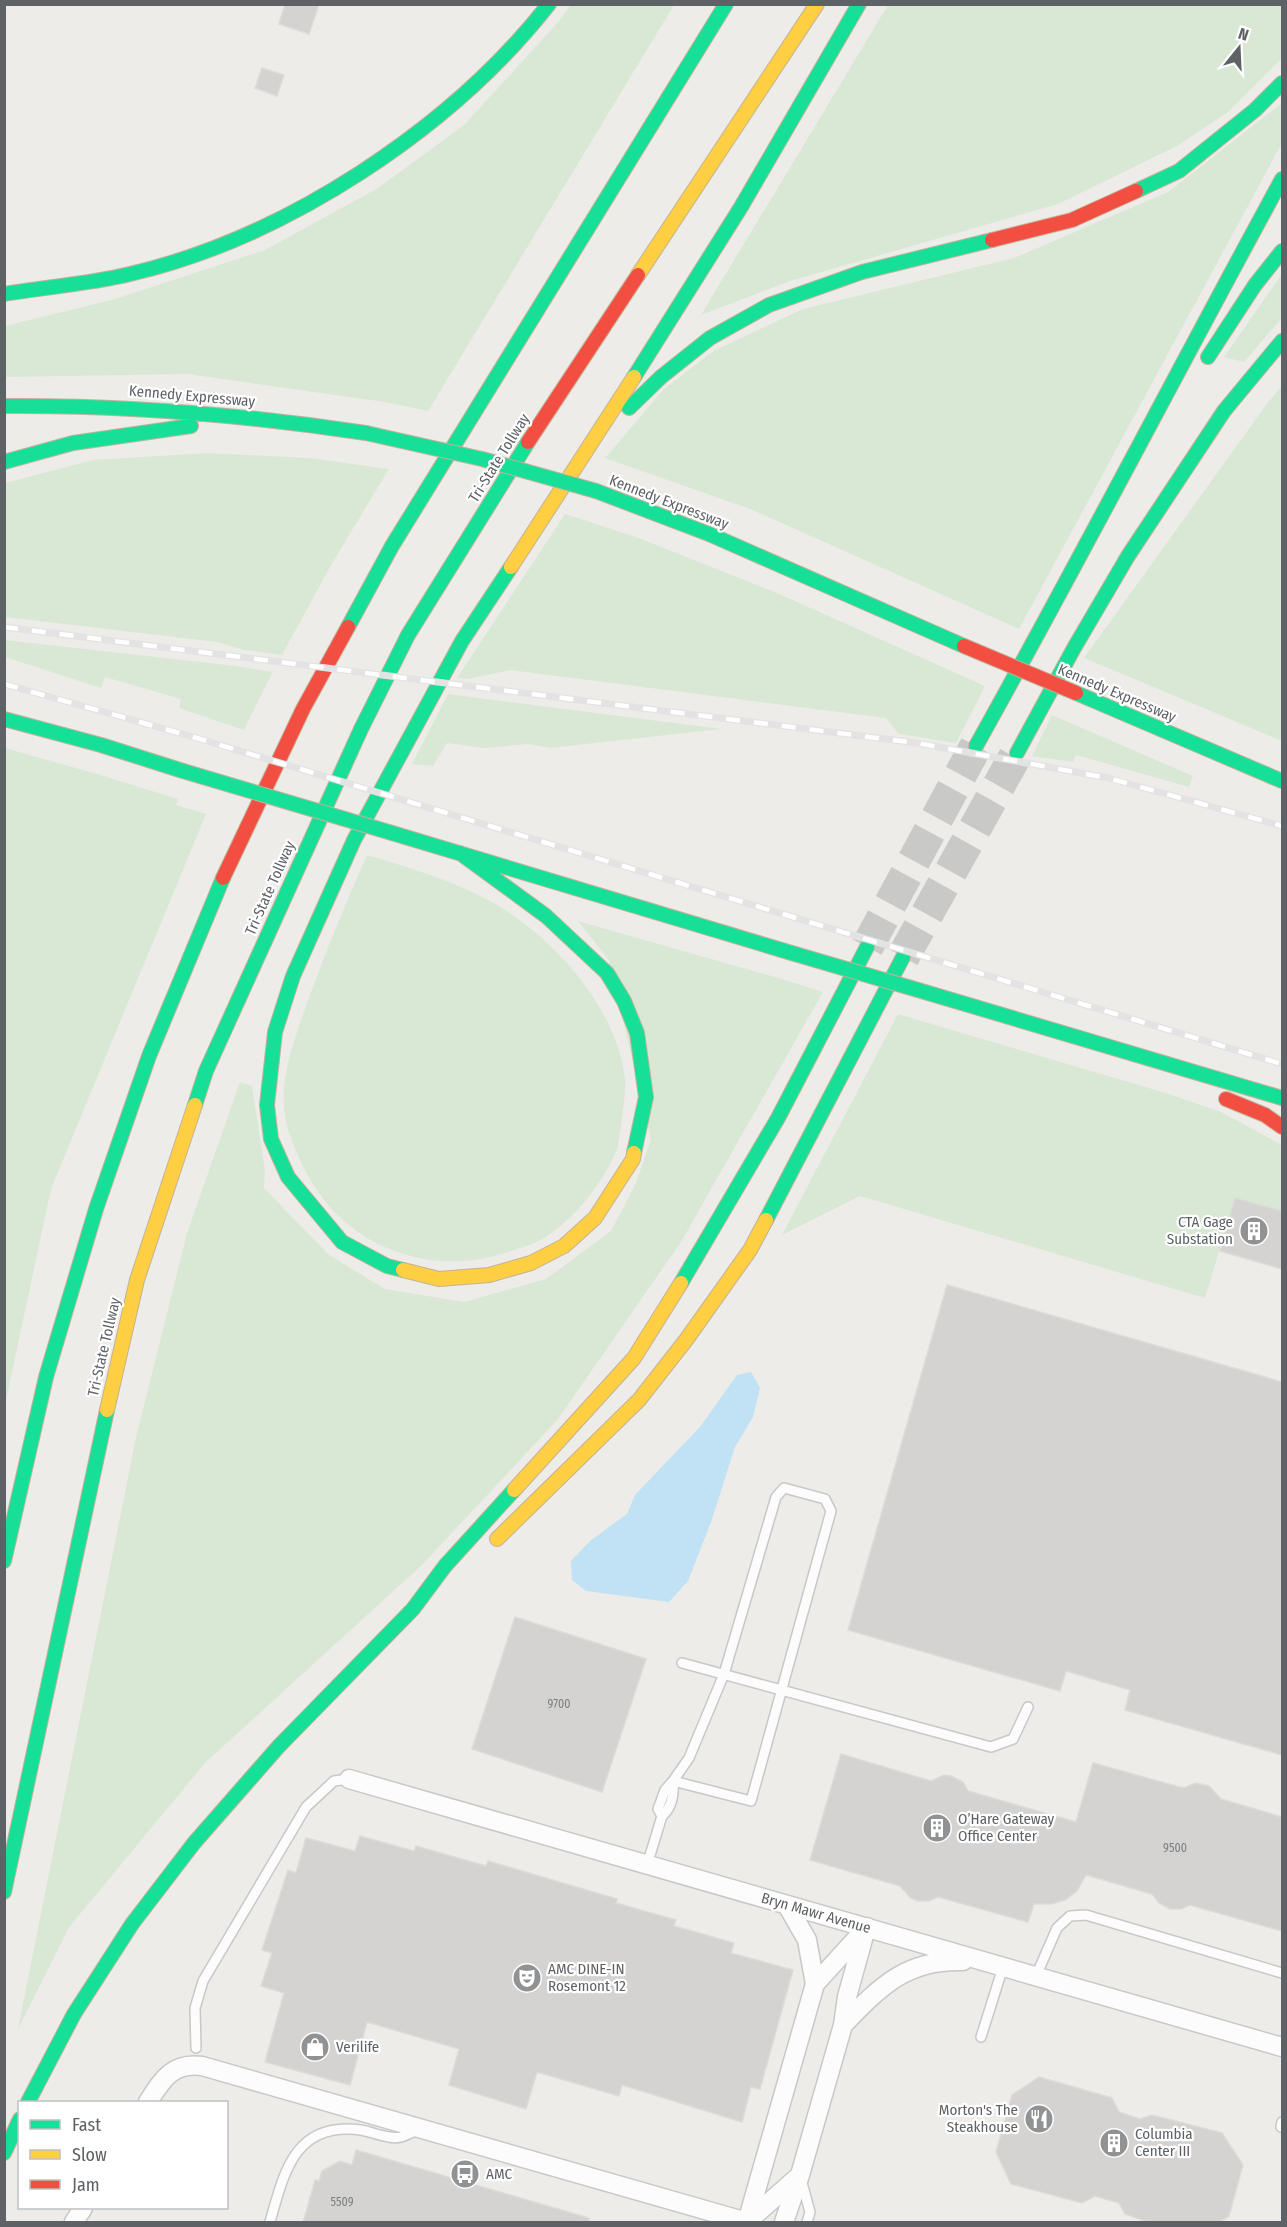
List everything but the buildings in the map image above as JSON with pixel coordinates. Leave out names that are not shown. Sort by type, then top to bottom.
[{"type":"highway","points":[[4,294],[130,274],[205,251],[279,219],[372,166],[456,100],[531,28],[549,4]]},
{"type":"highway","points":[[4,1561],[46,1377],[96,1209],[149,1056],[233,855],[303,709],[392,546],[726,4]]},
{"type":"highway","name":"Tri-State Tollway","points":[[4,1892],[89,1486],[137,1280],[206,1071],[361,729],[408,635],[543,419],[816,4]]},
{"type":"highway","points":[[460,853],[546,916],[607,972],[624,1001],[637,1033],[646,1096],[633,1159],[595,1218],[564,1246],[531,1263],[489,1275],[439,1279],[387,1266],[342,1242],[288,1177],[272,1139],[267,1105],[275,1032],[293,976],[354,840],[462,641],[591,444],[741,207],[859,4]]},
{"type":"highway","points":[[591,444],[661,377],[710,338],[769,305],[862,272],[1072,220],[1179,171],[1255,110],[1282,83]]},
{"type":"highway","points":[[976,746],[1073,572],[1143,435],[1282,179]]},
{"type":"highway","points":[[1203,364],[1255,285],[1282,251]]},
{"type":"highway","points":[[1017,753],[1074,648],[1128,556],[1224,411],[1282,341]]},
{"type":"highway","points":[[1143,435],[1188,382]]},
{"type":"highway","name":"Kennedy Expressway","points":[[4,406],[133,406],[298,422],[366,433],[455,452],[596,491],[709,534],[964,646],[1282,781]]},
{"type":"highway","points":[[4,462],[33,452],[141,432],[197,425],[298,422]]},
{"type":"highway","points":[[4,719],[101,745],[1282,1098]]},
{"type":"highway","points":[[29,2101],[74,2014],[132,1924],[194,1843],[279,1746],[412,1609],[445,1566],[634,1358],[665,1311],[778,1118],[867,947]]},
{"type":"highway","points":[[490,1544],[639,1400],[686,1340],[750,1250],[903,957]]},
{"type":"highway","points":[[975,1007],[1042,1042]]},
{"type":"highway","points":[[1218,1095],[1265,1115],[1282,1127]]},
{"type":"highway","points":[[412,1609],[448,1583]]},
{"type":"highway","points":[[4,2153],[18,2123]]},
{"type":"street","name":"Bryn Mawr Avenue","points":[[349,1779],[1282,2047]]},
{"type":"street","points":[[747,2222],[815,1984],[807,1940],[787,1905]]},
{"type":"street","points":[[815,1984],[867,1928]]},
{"type":"street","points":[[784,2223],[843,2025],[847,1997],[867,1928]]},
{"type":"street","points":[[843,2025],[882,1986],[901,1973],[919,1965],[943,1960],[996,1964]]},
{"type":"street","points":[[149,2101],[169,2072],[180,2067],[202,2066],[747,2222]]},
{"type":"street","points":[[747,2222],[800,2175]]},
{"type":"street","points":[[74,2223],[82,2209]]},
{"type":"lane","points":[[647,1865],[662,1816],[668,1811],[674,1792],[674,1781],[689,1758],[724,1674],[776,1497],[784,1488],[825,1499],[831,1511],[751,1801],[674,1781]]},
{"type":"lane","points":[[682,1663],[991,1747],[1013,1739],[1028,1707]]},
{"type":"lane","points":[[196,2048],[195,2008],[203,1981],[306,1807],[334,1781],[349,1779]]},
{"type":"lane","points":[[1036,1976],[1057,1928],[1071,1916],[1086,1915],[1282,1973]]},
{"type":"lane","points":[[981,2037],[996,1964]]},
{"type":"lane","points":[[270,2223],[282,2180],[291,2159],[304,2144],[321,2132],[345,2128],[399,2138],[423,2129]]},
{"type":"lane","points":[[800,2175],[810,2212],[807,2223]]},
{"type":"green space","points":[[571,4],[674,5],[428,411],[385,402],[188,374],[5,377],[5,326],[115,299],[265,250],[378,188],[464,125],[560,20]]},
{"type":"green space","points":[[888,5],[1282,5],[1282,58],[1228,112],[1177,146],[1058,204],[790,281],[701,315]]},
{"type":"green space","points":[[1282,103],[1282,143],[1019,629],[750,509],[605,458],[664,389],[715,350],[803,309],[1014,258],[1168,192]]},
{"type":"green space","points":[[1282,274],[1282,318],[1244,362],[1224,357]]},
{"type":"green space","points":[[1282,385],[1282,741],[1084,658]]},
{"type":"green space","points":[[207,453],[310,458],[389,469],[331,565],[282,655],[244,650],[217,642],[5,617],[5,483],[93,460]]},
{"type":"green space","points":[[565,514],[636,537],[777,593],[985,686],[956,743],[899,734],[886,718],[510,670],[468,679],[457,678]]},
{"type":"green space","points":[[5,640],[273,672],[244,730],[179,708],[181,699],[105,677],[101,688],[5,657]]},
{"type":"green space","points":[[448,694],[721,729],[550,748],[528,744],[484,748],[447,743],[433,766],[412,764]]},
{"type":"green space","points":[[1052,715],[1193,776],[1189,787],[1076,755],[1073,762],[1032,756]]},
{"type":"green space","points":[[5,748],[178,799],[176,805],[206,814],[51,1189],[5,1405]]},
{"type":"green space","points":[[367,855],[454,884],[506,911],[554,949],[575,972],[593,997],[608,1024],[619,1051],[625,1079],[617,1149],[604,1175],[587,1199],[567,1221],[534,1243],[470,1261],[423,1259],[392,1250],[354,1229],[332,1210],[307,1174],[296,1151],[287,1126],[284,1108],[285,1082],[290,1056],[320,968]]},
{"type":"green space","points":[[578,921],[823,992],[681,1242],[558,1419],[422,1565],[206,1762],[70,1926],[18,2029],[135,1442],[187,1233],[240,1082],[252,1086],[265,1171],[264,1188],[329,1255],[385,1289],[464,1302],[546,1279],[611,1231],[635,1185],[651,1140],[609,960]]},
{"type":"green space","points":[[898,1014],[1169,1094],[1221,1112],[1282,1145],[1282,1211],[1235,1198],[1205,1298],[860,1196],[782,1235]]},
{"type":"water","points":[[751,1372],[760,1388],[753,1417],[735,1447],[711,1522],[688,1581],[669,1602],[586,1591],[572,1580],[571,1561],[590,1541],[627,1514],[635,1495],[700,1427],[737,1375]]},
{"type":"tunnel","points":[[867,947],[976,746]]},
{"type":"tunnel","points":[[903,957],[1017,753]]},
{"type":"railway","points":[[4,627],[917,743],[1108,778],[1282,826]]},
{"type":"railway","points":[[4,684],[197,738],[1282,1064]]},
{"type":"traffic: fast","points":[[4,294],[130,274],[188,257],[247,234],[305,206],[361,172],[414,135],[464,94],[509,50],[549,4]]},
{"type":"traffic: fast","points":[[348,627],[392,546],[726,4]]},
{"type":"traffic: fast","points":[[634,377],[741,207],[859,4]]},
{"type":"traffic: fast","points":[[1136,191],[1179,171],[1255,110],[1282,83]]},
{"type":"traffic: fast","points":[[976,746],[1282,179]]},
{"type":"traffic: fast","points":[[629,408],[661,377],[710,338],[769,305],[862,272],[992,240]]},
{"type":"traffic: fast","points":[[1208,357],[1255,285],[1282,251]]},
{"type":"traffic: fast","points":[[1017,753],[1074,648],[1128,556],[1224,411],[1282,341]]},
{"type":"traffic: fast","points":[[4,406],[95,407],[186,412],[366,433]]},
{"type":"traffic: fast","points":[[4,462],[73,443],[191,426]]},
{"type":"traffic: fast","points":[[366,433],[482,459],[596,491]]},
{"type":"traffic: fast","points":[[195,1105],[206,1071],[361,729],[408,635],[528,442]]},
{"type":"traffic: fast","points":[[596,491],[709,534],[964,646]]},
{"type":"traffic: fast","points":[[403,1270],[387,1266],[342,1242],[288,1177],[271,1139],[267,1105],[275,1032],[293,976],[354,840],[462,641],[511,567]]},
{"type":"traffic: fast","points":[[1076,693],[1282,781]]},
{"type":"traffic: fast","points":[[4,719],[101,745],[183,771]]},
{"type":"traffic: fast","points":[[183,771],[392,833]]},
{"type":"traffic: fast","points":[[392,833],[795,954]]},
{"type":"traffic: fast","points":[[460,853],[546,916],[607,973],[624,1001],[637,1033],[646,1097],[634,1153]]},
{"type":"traffic: fast","points":[[4,1561],[46,1377],[96,1209],[149,1056],[223,878]]},
{"type":"traffic: fast","points":[[681,1283],[778,1118],[867,947]]},
{"type":"traffic: fast","points":[[795,954],[918,990]]},
{"type":"traffic: fast","points":[[766,1220],[903,957]]},
{"type":"traffic: fast","points":[[918,990],[1282,1098]]},
{"type":"traffic: fast","points":[[4,1892],[107,1410]]},
{"type":"traffic: fast","points":[[29,2101],[74,2014],[132,1924],[194,1843],[279,1746],[413,1609],[445,1566],[514,1490]]},
{"type":"traffic: fast","points":[[4,2153],[18,2123]]},
{"type":"traffic: slow","points":[[638,275],[817,4]]},
{"type":"traffic: slow","points":[[511,567],[634,377]]},
{"type":"traffic: slow","points":[[107,1410],[137,1280],[195,1105]]},
{"type":"traffic: slow","points":[[403,1270],[439,1279],[489,1275],[531,1263],[564,1246],[595,1218],[633,1159],[634,1153]]},
{"type":"traffic: slow","points":[[497,1539],[639,1400],[686,1340],[750,1250],[766,1220]]},
{"type":"traffic: slow","points":[[514,1490],[634,1358],[681,1283]]},
{"type":"traffic: jam","points":[[992,240],[1072,220],[1136,191]]},
{"type":"traffic: jam","points":[[528,442],[638,275]]},
{"type":"traffic: jam","points":[[223,878],[303,709],[348,627]]},
{"type":"traffic: jam","points":[[964,646],[1076,693]]},
{"type":"traffic: jam","points":[[1226,1099],[1265,1115],[1282,1127]]},
{"type":"place","name":"CTA Gage Substation","points":[[1254,1231]]},
{"type":"place","name":"O’Hare Gateway Office Center","points":[[937,1828]]},
{"type":"place","name":"AMC DINE-IN Rosemont 12","points":[[527,1978]]},
{"type":"place","name":"Verilife","points":[[315,2047]]},
{"type":"place","name":"Morton's The Steakhouse","points":[[1039,2119]]},
{"type":"place","name":"Columbia Center III","points":[[1114,2143]]},
{"type":"place","name":"AMC","points":[[465,2174]]}]
